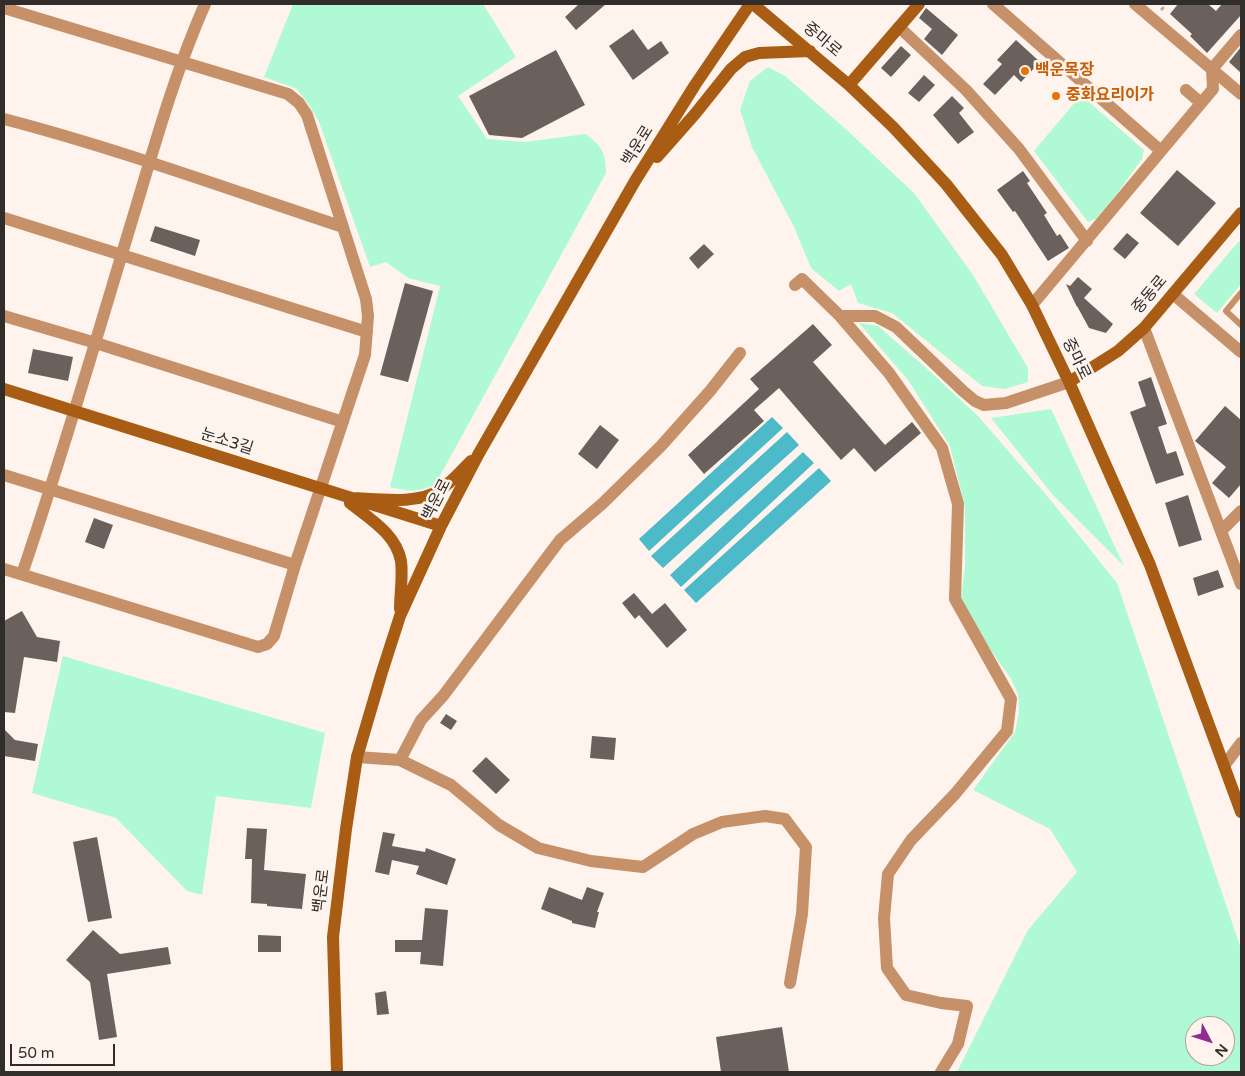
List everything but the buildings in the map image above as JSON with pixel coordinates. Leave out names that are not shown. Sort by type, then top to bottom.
[{"type":"street","points":[[22,574],[51,489],[182,61],[205,4]]},
{"type":"street","name":"중마로","points":[[751,4],[810,51],[893,127],[946,184],[1002,255],[1032,305],[1069,382],[1150,565],[1241,812]]},
{"type":"street","name":"백운로","points":[[336,1072],[333,937],[340,867],[357,756],[400,616],[441,526],[478,454],[635,181],[695,84],[751,4]]},
{"type":"street","points":[[849,85],[919,4]]},
{"type":"street","points":[[993,4],[1161,151]]},
{"type":"street","points":[[1134,4],[1241,94]]},
{"type":"street","points":[[4,8],[288,94],[299,103],[307,115],[343,226],[366,299],[368,316],[364,355],[295,565],[274,636],[268,644],[258,647],[4,569]]},
{"type":"street","points":[[899,27],[966,90],[1019,149],[1087,241]]},
{"type":"street","points":[[1032,305],[1213,89],[1212,70],[1241,35]]},
{"type":"street","points":[[635,181],[696,114],[744,57],[759,53],[810,51]]},
{"type":"street","points":[[1186,90],[1201,103]]},
{"type":"street","points":[[4,119],[150,162],[343,226]]},
{"type":"street","name":"중동로","points":[[1069,382],[1118,351],[1144,328],[1241,213]]},
{"type":"street","points":[[4,218],[367,332]]},
{"type":"street","points":[[795,285],[802,279],[840,316],[889,373],[942,448],[958,504],[955,600],[1011,699],[1007,730],[954,794],[911,840],[888,874],[884,918],[887,968],[906,995],[941,1004],[967,1006],[958,1044],[941,1072]]},
{"type":"street","points":[[1173,294],[1241,352]]},
{"type":"street","points":[[4,316],[96,343],[343,422]]},
{"type":"street","points":[[840,316],[875,316],[896,327],[963,391],[975,401],[984,405],[1006,403],[1069,382]]},
{"type":"street","points":[[1144,328],[1241,584]]},
{"type":"street","points":[[400,760],[421,720],[442,696],[560,540],[602,504],[661,446],[710,391],[740,353]]},
{"type":"street","name":"눈소3길","points":[[4,389],[441,526]]},
{"type":"street","points":[[400,616],[401,562],[393,541],[384,530],[350,504],[352,498],[424,498],[440,490],[478,454]]},
{"type":"street","points":[[4,475],[295,565]]},
{"type":"street","points":[[1221,531],[1241,511]]},
{"type":"street","points":[[1224,766],[1241,743]]},
{"type":"street","points":[[357,756],[400,760],[451,785],[500,825],[538,848],[591,861],[643,868],[693,834],[722,822],[765,816],[785,819],[806,847],[802,914],[790,983]]},
{"type":"lane","points":[[1241,292],[1226,311],[1241,325]]},
{"type":"green space","points":[[293,4],[483,4],[516,57],[458,96],[487,139],[525,142],[586,134],[600,147],[604,155],[606,173],[435,485],[423,489],[413,491],[390,487],[440,286],[408,278],[386,262],[370,267],[319,122],[297,89],[264,77]]},
{"type":"green space","points":[[768,67],[785,76],[848,131],[914,193],[973,275],[1028,368],[1028,382],[1005,389],[982,386],[892,313],[858,303],[851,284],[839,291],[811,268],[794,227],[752,147],[740,110],[750,81]]},
{"type":"green space","points":[[1081,95],[1144,150],[1142,159],[1116,195],[1096,219],[1088,222],[1034,151]]},
{"type":"green space","points":[[1239,241],[1241,243],[1241,284],[1217,313],[1194,294]]},
{"type":"green space","points":[[859,323],[878,326],[978,416],[1048,497],[1117,583],[1241,949],[1241,1072],[957,1072],[1028,930],[1077,872],[1050,829],[973,790],[1015,732],[1019,713],[1018,694],[1011,679],[982,638],[961,598],[965,566],[965,507],[950,446],[908,380]]},
{"type":"green space","points":[[1051,409],[1124,566],[1053,495],[991,418]]},
{"type":"green space","points":[[63,656],[325,733],[311,808],[216,796],[202,895],[187,891],[116,818],[32,793]]},
{"type":"water","points":[[772,417],[783,428],[649,551],[639,539]]},
{"type":"water","points":[[787,432],[799,445],[663,568],[651,556]]},
{"type":"water","points":[[803,452],[814,463],[681,587],[670,575]]},
{"type":"water","points":[[819,468],[831,481],[696,603],[684,590]]},
{"type":"place","name":"백운목장","points":[[1025,71]]},
{"type":"place","name":"중화요리이가","points":[[1056,96]]}]
